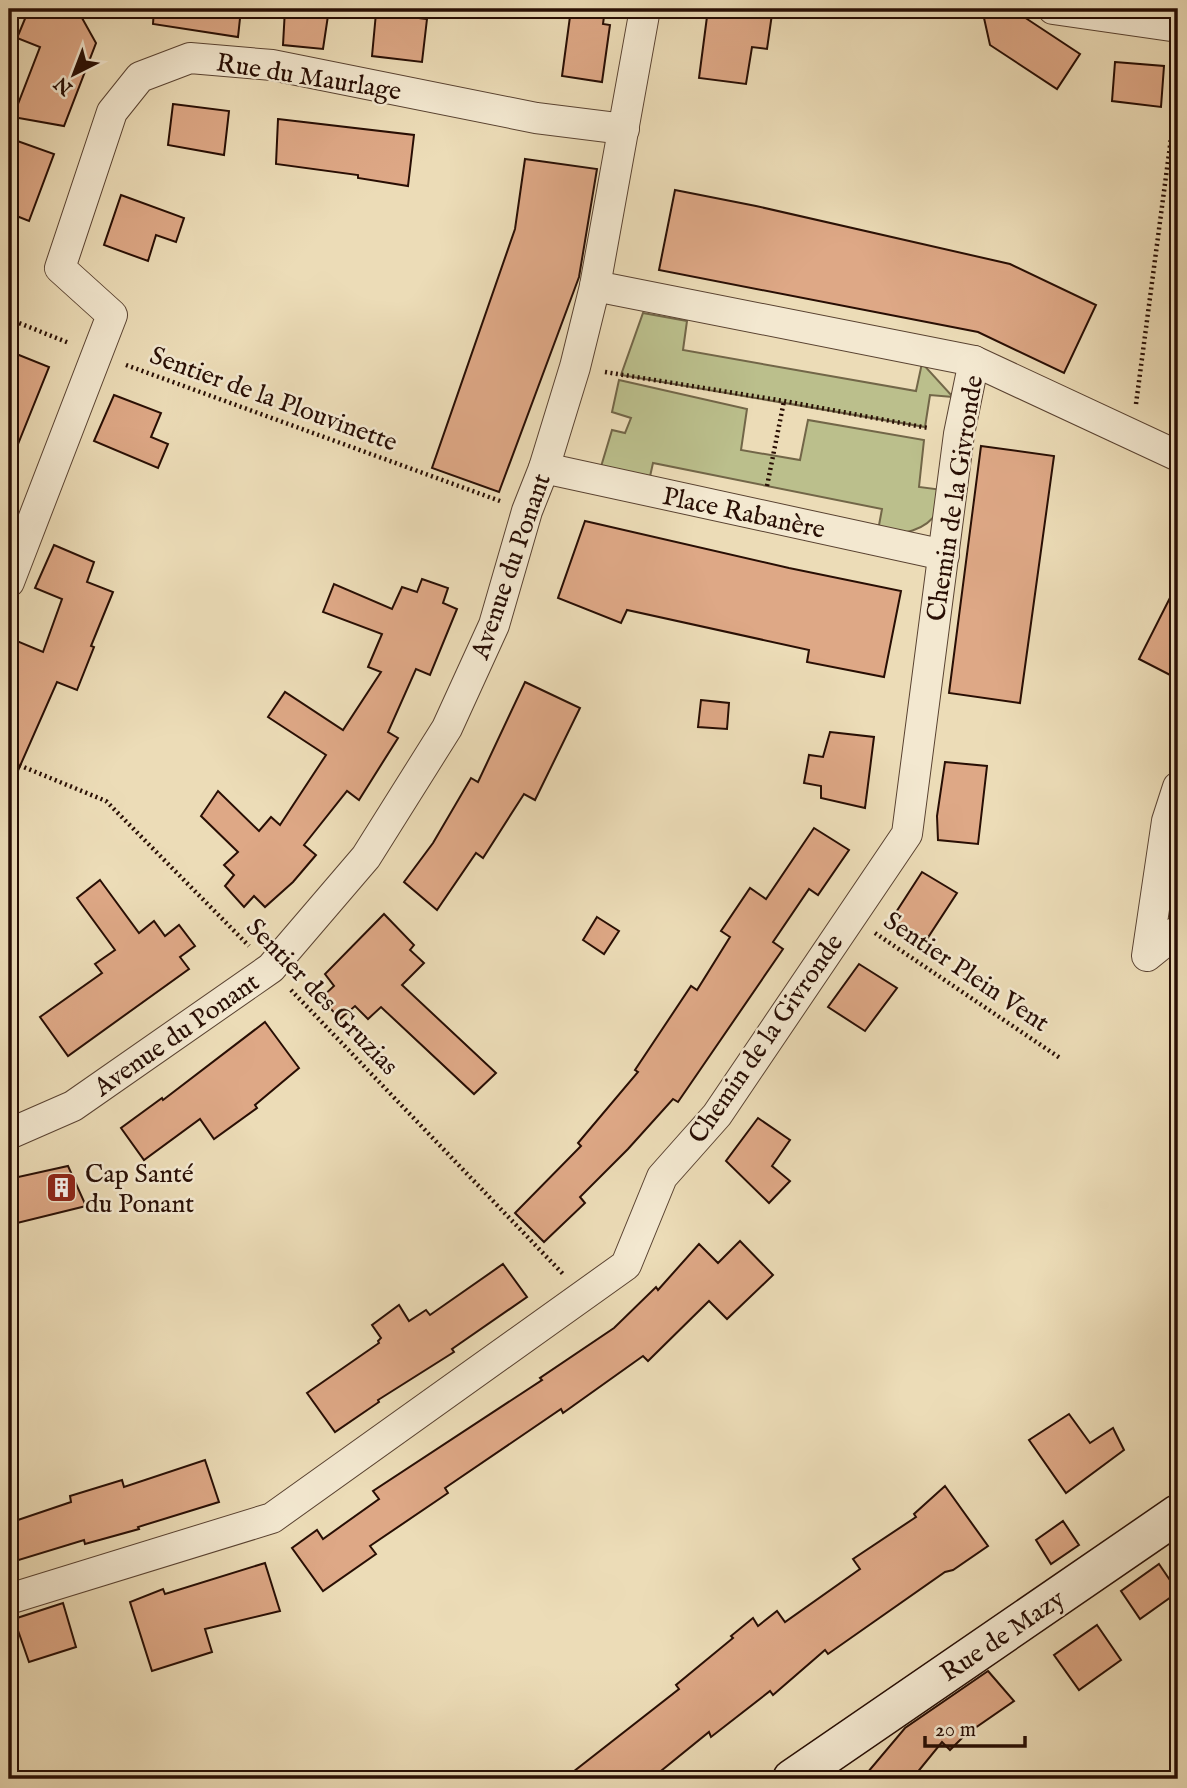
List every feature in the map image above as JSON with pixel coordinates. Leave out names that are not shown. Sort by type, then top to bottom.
[{"type":"street","name":"Avenue du Ponant","points":[[9,1134],[73,1106],[271,968],[366,857],[447,729],[494,625],[527,511],[544,468],[575,367],[594,286],[645,9]]},
{"type":"street","points":[[1053,9],[1178,27]]},
{"type":"street","name":"Rue du Maurlage","points":[[9,582],[112,315],[60,268],[112,112],[140,76],[190,58],[272,65],[536,118],[624,129]]},
{"type":"street","points":[[594,286],[974,361],[1178,456]]},
{"type":"street","name":"Chemin de la Givronde","points":[[9,1599],[272,1518],[626,1265],[662,1177],[718,1115],[907,834],[959,434],[974,361]]},
{"type":"street","name":"Place Rabanère","points":[[544,468],[944,555]]},
{"type":"street","points":[[1178,787],[1167,821],[1147,956],[1178,931]]},
{"type":"street","name":"Rue de Mazy","points":[[792,1779],[1178,1514]]},
{"type":"path","points":[[1132,435],[1178,85]]},
{"type":"path","name":"Sentier de la Plouvinette","points":[[9,319],[98,355],[527,511]]},
{"type":"path","points":[[575,367],[784,401],[959,434]]},
{"type":"path","points":[[761,516],[784,401]]},
{"type":"path","name":"Sentier des Gruzias","points":[[9,761],[106,801],[271,968],[583,1295]]},
{"type":"path","name":"Sentier Plein Vent","points":[[851,916],[1060,1058]]},
{"type":"green space","points":[[643,313],[687,321],[683,350],[916,391],[922,363],[953,397],[930,395],[925,427],[621,375]]},
{"type":"green space","points":[[619,380],[747,409],[741,450],[800,460],[808,420],[924,440],[919,487],[943,490],[938,510],[932,519],[918,528],[877,536],[882,509],[653,463],[647,490],[597,480],[612,430],[625,433],[631,418],[612,412]]},
{"type":"building","points":[[29,9],[77,9],[96,43],[64,126],[13,117],[40,47],[17,38]]},
{"type":"building","points":[[154,9],[241,9],[238,37],[153,24]]},
{"type":"building","points":[[285,9],[329,9],[323,49],[283,45]]},
{"type":"building","points":[[571,9],[605,9],[603,24],[610,25],[602,82],[562,76]]},
{"type":"building","points":[[708,9],[735,9],[772,14],[767,49],[752,47],[746,84],[699,78]]},
{"type":"building","points":[[982,9],[1022,9],[1024,17],[1080,54],[1057,89],[990,45]]},
{"type":"building","points":[[376,13],[427,19],[422,62],[372,56]]},
{"type":"building","points":[[1115,62],[1164,66],[1161,107],[1112,101]]},
{"type":"building","points":[[173,104],[229,111],[224,155],[168,145]]},
{"type":"building","points":[[278,119],[414,135],[408,186],[358,178],[358,175],[276,164]]},
{"type":"building","points":[[9,138],[54,154],[29,221],[9,213]]},
{"type":"building","points":[[525,159],[597,169],[579,277],[499,492],[432,468],[515,229]]},
{"type":"building","points":[[675,190],[1010,264],[1096,305],[1064,373],[978,332],[659,270]]},
{"type":"building","points":[[121,195],[184,218],[176,242],[156,235],[148,261],[104,245]]},
{"type":"building","points":[[9,351],[49,367],[10,464],[9,463]]},
{"type":"building","points":[[114,395],[161,413],[151,437],[168,444],[158,468],[94,441]]},
{"type":"building","points":[[981,446],[1054,456],[1020,703],[949,693]]},
{"type":"building","points":[[585,521],[901,591],[884,677],[807,662],[809,650],[627,610],[621,623],[558,598]]},
{"type":"building","points":[[54,545],[94,562],[87,582],[113,592],[77,690],[57,682],[9,791],[9,668],[17,641],[43,652],[62,599],[35,588]]},
{"type":"building","points":[[422,579],[448,588],[443,603],[457,609],[430,675],[416,669],[388,732],[398,738],[359,800],[347,791],[304,845],[316,855],[293,882],[265,907],[254,896],[244,907],[225,886],[234,875],[224,865],[238,852],[201,816],[218,791],[259,831],[271,817],[280,825],[326,755],[268,717],[285,692],[343,730],[381,672],[368,667],[382,634],[323,612],[334,584],[392,609],[402,587],[417,592]]},
{"type":"building","points":[[1178,582],[1178,679],[1139,659]]},
{"type":"building","points":[[525,682],[580,708],[535,800],[524,794],[483,858],[476,853],[437,910],[404,882],[433,843],[471,778],[478,782]]},
{"type":"building","points":[[701,700],[729,703],[727,729],[698,727]]},
{"type":"building","points":[[830,732],[874,737],[865,808],[821,798],[821,786],[804,783],[809,755],[823,757]]},
{"type":"building","points":[[945,762],[987,766],[978,844],[938,840],[937,816]]},
{"type":"building","points":[[814,828],[849,850],[818,895],[809,889],[773,942],[783,949],[678,1102],[673,1099],[580,1197],[585,1203],[544,1242],[515,1213],[581,1146],[578,1143],[638,1072],[635,1070],[691,986],[697,990],[730,937],[721,931],[750,888],[766,899]]},
{"type":"building","points":[[922,872],[957,893],[925,942],[891,920]]},
{"type":"building","points":[[100,880],[139,933],[154,921],[165,936],[179,925],[195,946],[180,957],[189,969],[68,1056],[40,1017],[102,973],[95,964],[115,950],[77,898]]},
{"type":"building","points":[[384,914],[414,945],[410,950],[424,963],[402,985],[496,1073],[474,1094],[381,1007],[368,1019],[355,1006],[340,1019],[321,998],[334,986],[325,974]]},
{"type":"building","points":[[597,917],[619,931],[604,954],[583,940]]},
{"type":"building","points":[[859,964],[897,988],[865,1031],[828,1007]]},
{"type":"building","points":[[265,1022],[299,1068],[255,1105],[257,1108],[214,1139],[200,1119],[144,1160],[121,1128],[162,1098],[163,1100]]},
{"type":"building","points":[[758,1118],[790,1140],[772,1166],[790,1181],[769,1203],[726,1161]]},
{"type":"building","points":[[68,1166],[86,1206],[9,1225],[9,1179]]},
{"type":"building","points":[[740,1241],[773,1275],[727,1319],[709,1301],[648,1361],[643,1356],[563,1413],[561,1409],[445,1488],[448,1493],[370,1546],[376,1554],[323,1591],[292,1548],[317,1530],[323,1539],[379,1499],[373,1491],[542,1380],[540,1378],[614,1328],[656,1287],[658,1290],[699,1244],[718,1263]]},
{"type":"building","points":[[503,1264],[527,1297],[452,1349],[454,1352],[378,1400],[379,1402],[335,1432],[307,1393],[379,1343],[381,1338],[372,1325],[399,1305],[409,1321],[426,1310],[430,1315]]},
{"type":"building","points":[[1069,1414],[1090,1443],[1113,1428],[1124,1450],[1066,1493],[1029,1440]]},
{"type":"building","points":[[205,1460],[219,1502],[138,1527],[139,1529],[85,1544],[84,1540],[9,1563],[9,1523],[71,1502],[70,1496],[122,1480],[124,1487]]},
{"type":"building","points":[[945,1486],[988,1546],[953,1570],[945,1572],[828,1654],[825,1650],[773,1695],[770,1691],[711,1737],[709,1732],[651,1779],[564,1779],[679,1689],[676,1685],[753,1618],[758,1626],[777,1611],[785,1622],[860,1569],[853,1559],[916,1517],[914,1514]]},
{"type":"building","points":[[1063,1521],[1079,1545],[1051,1564],[1036,1540]]},
{"type":"building","points":[[265,1563],[280,1611],[205,1629],[212,1652],[152,1671],[130,1602],[163,1589],[165,1594]]},
{"type":"building","points":[[1159,1564],[1178,1592],[1140,1619],[1121,1591]]},
{"type":"building","points":[[63,1603],[76,1647],[29,1662],[14,1619]]},
{"type":"building","points":[[1097,1625],[1121,1660],[1079,1690],[1054,1655]]},
{"type":"building","points":[[988,1671],[1014,1701],[965,1735],[950,1750],[942,1742],[912,1779],[862,1779],[905,1728]]},
{"type":"place","name":"Cap Santé du Ponant","points":[[62,1188]]}]
